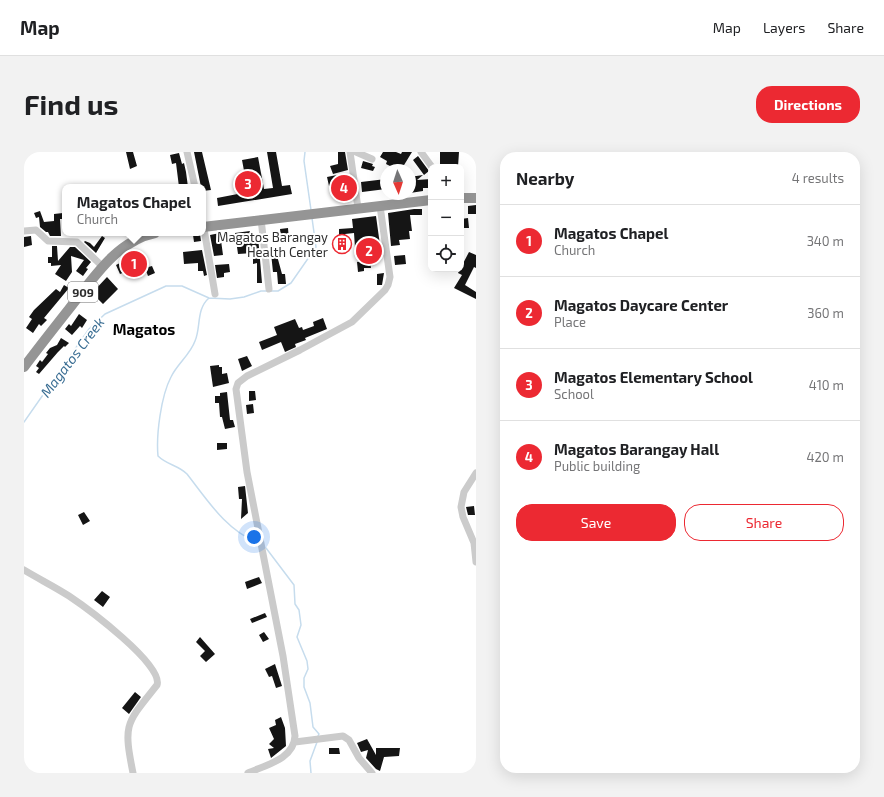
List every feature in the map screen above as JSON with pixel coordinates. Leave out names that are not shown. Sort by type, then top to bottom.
[{"type":"highway","points":[[464,198],[476,198]]},
{"type":"highway","points":[[206,226],[428,200]]},
{"type":"highway","name":"909","points":[[24,366],[102,266],[129,244],[144,236]]},
{"type":"street","points":[[187,152],[194,184]]},
{"type":"street","points":[[350,152],[358,208]]},
{"type":"street","points":[[356,152],[372,159]]},
{"type":"street","points":[[421,152],[430,164]]},
{"type":"street","points":[[248,773],[282,758],[290,752],[295,742],[294,723],[283,656],[247,472],[236,389],[238,384],[247,376],[352,322],[358,318],[385,290],[390,276],[380,206]]},
{"type":"street","points":[[261,219],[269,289]]},
{"type":"street","points":[[24,231],[36,230],[48,241],[77,242],[102,266]]},
{"type":"street","points":[[205,236],[215,294]]},
{"type":"street","points":[[476,473],[464,492],[461,507],[463,517],[474,542],[476,562]]},
{"type":"street","points":[[24,570],[69,596],[100,618],[137,650],[156,674],[158,681],[157,685],[130,719],[127,743],[133,773]]},
{"type":"street","points":[[295,742],[343,736],[349,740],[359,758],[372,773]]},
{"type":"building","points":[[126,152],[133,152],[137,166],[130,169]]},
{"type":"building","points":[[194,152],[202,152],[211,190],[206,191],[206,184],[200,184]]},
{"type":"building","points":[[267,152],[276,152],[282,186],[290,185],[292,194],[218,206],[217,198],[248,192],[242,160],[258,157],[264,189],[273,188]]},
{"type":"building","points":[[338,152],[345,152],[348,170],[333,174],[330,166],[338,164]]},
{"type":"building","points":[[383,152],[396,152],[401,154],[402,152],[412,152],[405,164],[386,164],[387,161],[380,157]]},
{"type":"building","points":[[440,152],[459,152],[458,164],[440,164]]},
{"type":"building","points":[[179,153],[182,164],[184,163],[188,184],[179,184],[176,163],[172,164],[170,155]]},
{"type":"building","points":[[418,156],[428,172],[424,175],[413,160]]},
{"type":"building","points":[[363,161],[373,164],[372,166],[375,167],[373,171],[361,168]]},
{"type":"building","points":[[337,175],[338,183],[329,186],[327,177]]},
{"type":"building","points":[[423,175],[417,180],[428,179],[428,188],[423,188],[423,191],[416,192],[416,176]]},
{"type":"building","points":[[380,180],[380,190],[362,192],[361,182]]},
{"type":"building","points":[[349,183],[351,191],[338,192],[337,185]]},
{"type":"building","points":[[476,205],[476,214],[468,214],[468,206]]},
{"type":"building","points":[[422,209],[422,215],[410,215],[412,231],[409,231],[410,239],[399,240],[400,245],[391,246],[388,213]]},
{"type":"building","points":[[40,211],[44,222],[54,221],[54,214],[62,213],[62,219],[60,219],[61,236],[50,236],[48,232],[40,227],[39,217],[36,218],[34,213]]},
{"type":"building","points":[[376,216],[380,245],[375,246],[375,253],[369,254],[371,268],[364,268],[364,271],[358,272],[357,262],[363,261],[362,247],[355,248],[354,233],[345,234],[347,248],[339,249],[339,229],[353,228],[352,219]]},
{"type":"building","points":[[468,218],[469,228],[464,228],[464,219]]},
{"type":"building","points":[[288,228],[289,241],[284,241],[284,238],[281,238],[280,229]]},
{"type":"building","points":[[250,231],[250,237],[258,236],[262,283],[257,283],[257,263],[253,264],[253,253],[238,254],[235,233]]},
{"type":"building","points":[[220,233],[223,255],[214,256],[210,235]]},
{"type":"building","points":[[31,236],[32,245],[24,247],[24,237]]},
{"type":"building","points":[[102,236],[105,238],[96,253],[84,242],[90,243],[94,247]]},
{"type":"building","points":[[193,236],[200,236],[201,241],[194,242]]},
{"type":"building","points":[[52,246],[57,246],[58,261],[70,247],[75,247],[91,262],[86,268],[88,269],[83,276],[76,271],[84,260],[71,256],[72,272],[66,281],[55,274],[61,265],[51,266],[51,263],[48,263],[48,257],[52,257]]},
{"type":"building","points":[[202,250],[207,275],[204,276],[203,271],[198,271],[198,263],[184,264],[183,252]]},
{"type":"building","points":[[136,252],[144,270],[133,275],[130,270],[120,274],[116,265],[126,260],[124,257]]},
{"type":"building","points":[[276,252],[282,274],[285,274],[286,284],[278,284],[277,272],[273,272],[271,253]]},
{"type":"building","points":[[469,252],[476,255],[476,268],[474,267],[465,285],[476,292],[476,299],[454,288],[462,275],[459,272],[464,272],[464,262]]},
{"type":"building","points":[[405,255],[406,264],[395,265],[394,256]]},
{"type":"building","points":[[229,264],[230,272],[224,273],[224,277],[217,278],[215,265]]},
{"type":"building","points":[[152,266],[155,273],[148,276],[145,268]]},
{"type":"building","points":[[384,273],[382,285],[377,285],[377,274]]},
{"type":"building","points":[[107,277],[118,289],[103,304],[92,293]]},
{"type":"building","points":[[64,285],[69,288],[44,318],[47,320],[41,326],[39,324],[33,333],[26,328],[32,319],[29,317],[34,310],[56,289],[60,292]]},
{"type":"building","points":[[79,314],[87,320],[82,328],[80,326],[72,335],[65,329],[69,324],[71,326]]},
{"type":"building","points":[[323,318],[327,329],[305,338],[306,340],[295,344],[296,347],[285,352],[281,342],[262,350],[259,342],[277,335],[274,327],[295,319],[299,328],[302,327],[303,330],[314,326],[313,322]]},
{"type":"building","points":[[61,338],[69,343],[58,352],[39,374],[36,372],[39,368],[36,366],[40,360],[42,362],[48,354],[46,353],[50,348],[57,345]]},
{"type":"building","points":[[247,356],[252,366],[242,371],[238,359]]},
{"type":"building","points":[[219,365],[219,367],[222,367],[222,374],[227,373],[229,383],[213,387],[210,366]]},
{"type":"building","points":[[249,391],[255,391],[256,400],[249,401]]},
{"type":"building","points":[[227,392],[230,420],[233,420],[235,427],[225,429],[222,417],[220,417],[219,403],[215,403],[215,396],[220,396],[220,393]]},
{"type":"building","points":[[253,404],[254,413],[247,414],[246,405]]},
{"type":"building","points":[[217,443],[227,443],[227,449],[217,450]]},
{"type":"building","points":[[245,486],[248,513],[241,519],[242,499],[239,499],[238,487]]},
{"type":"building","points":[[474,506],[475,515],[468,515],[466,507]]},
{"type":"building","points":[[84,512],[90,521],[83,525],[78,515]]},
{"type":"building","points":[[259,577],[262,583],[247,589],[245,582]]},
{"type":"building","points":[[102,591],[110,597],[103,607],[94,600]]},
{"type":"building","points":[[265,613],[267,617],[252,623],[250,619]]},
{"type":"building","points":[[264,632],[269,639],[263,642],[259,635]]},
{"type":"building","points":[[200,637],[215,654],[206,662],[200,656],[205,651],[196,642]]},
{"type":"building","points":[[275,664],[282,686],[276,688],[272,676],[269,677],[265,669]]},
{"type":"building","points":[[135,692],[141,697],[129,714],[122,708]]},
{"type":"building","points":[[281,717],[285,728],[286,746],[271,758],[268,749],[274,748],[269,744],[274,739],[269,728],[276,725],[275,720]]},
{"type":"building","points":[[367,739],[376,755],[376,748],[400,748],[399,756],[384,757],[380,771],[376,769],[366,758],[368,750],[361,752],[357,743]]},
{"type":"building","points":[[329,748],[339,748],[340,754],[329,754]]},
{"type":"waterway","name":"Magatos Creek","points":[[305,152],[304,161],[311,210]]},
{"type":"waterway","name":"Magatos Creek","points":[[24,422],[89,329],[105,314],[166,286],[182,286],[209,298],[230,299],[244,297],[261,291],[278,291],[291,283],[316,247],[312,218]]},
{"type":"waterway","points":[[209,298],[205,302],[200,313],[197,336],[193,346],[174,372],[164,394],[160,416],[158,456],[187,474],[218,514],[227,523],[236,531],[258,543]]},
{"type":"waterway","points":[[266,548],[294,585],[295,604],[299,610],[301,625],[297,637],[307,661],[308,669],[304,678],[304,687],[310,703],[313,727],[319,734],[318,736]]},
{"type":"waterway","points":[[311,773],[310,761],[317,742]]},
{"type":"place","name":"Magatos Elementary School","points":[[248,184]]},
{"type":"place","name":"Magatos Barangay Hall","points":[[344,188]]},
{"type":"place","name":"Magatos Barangay Health Center","points":[[342,244]]},
{"type":"place","name":"Magatos Daycare Center","points":[[369,251]]},
{"type":"place","name":"Magatos Chapel","points":[[134,264]]},
{"type":"district","name":"Magatos","points":[[144,329]]}]
